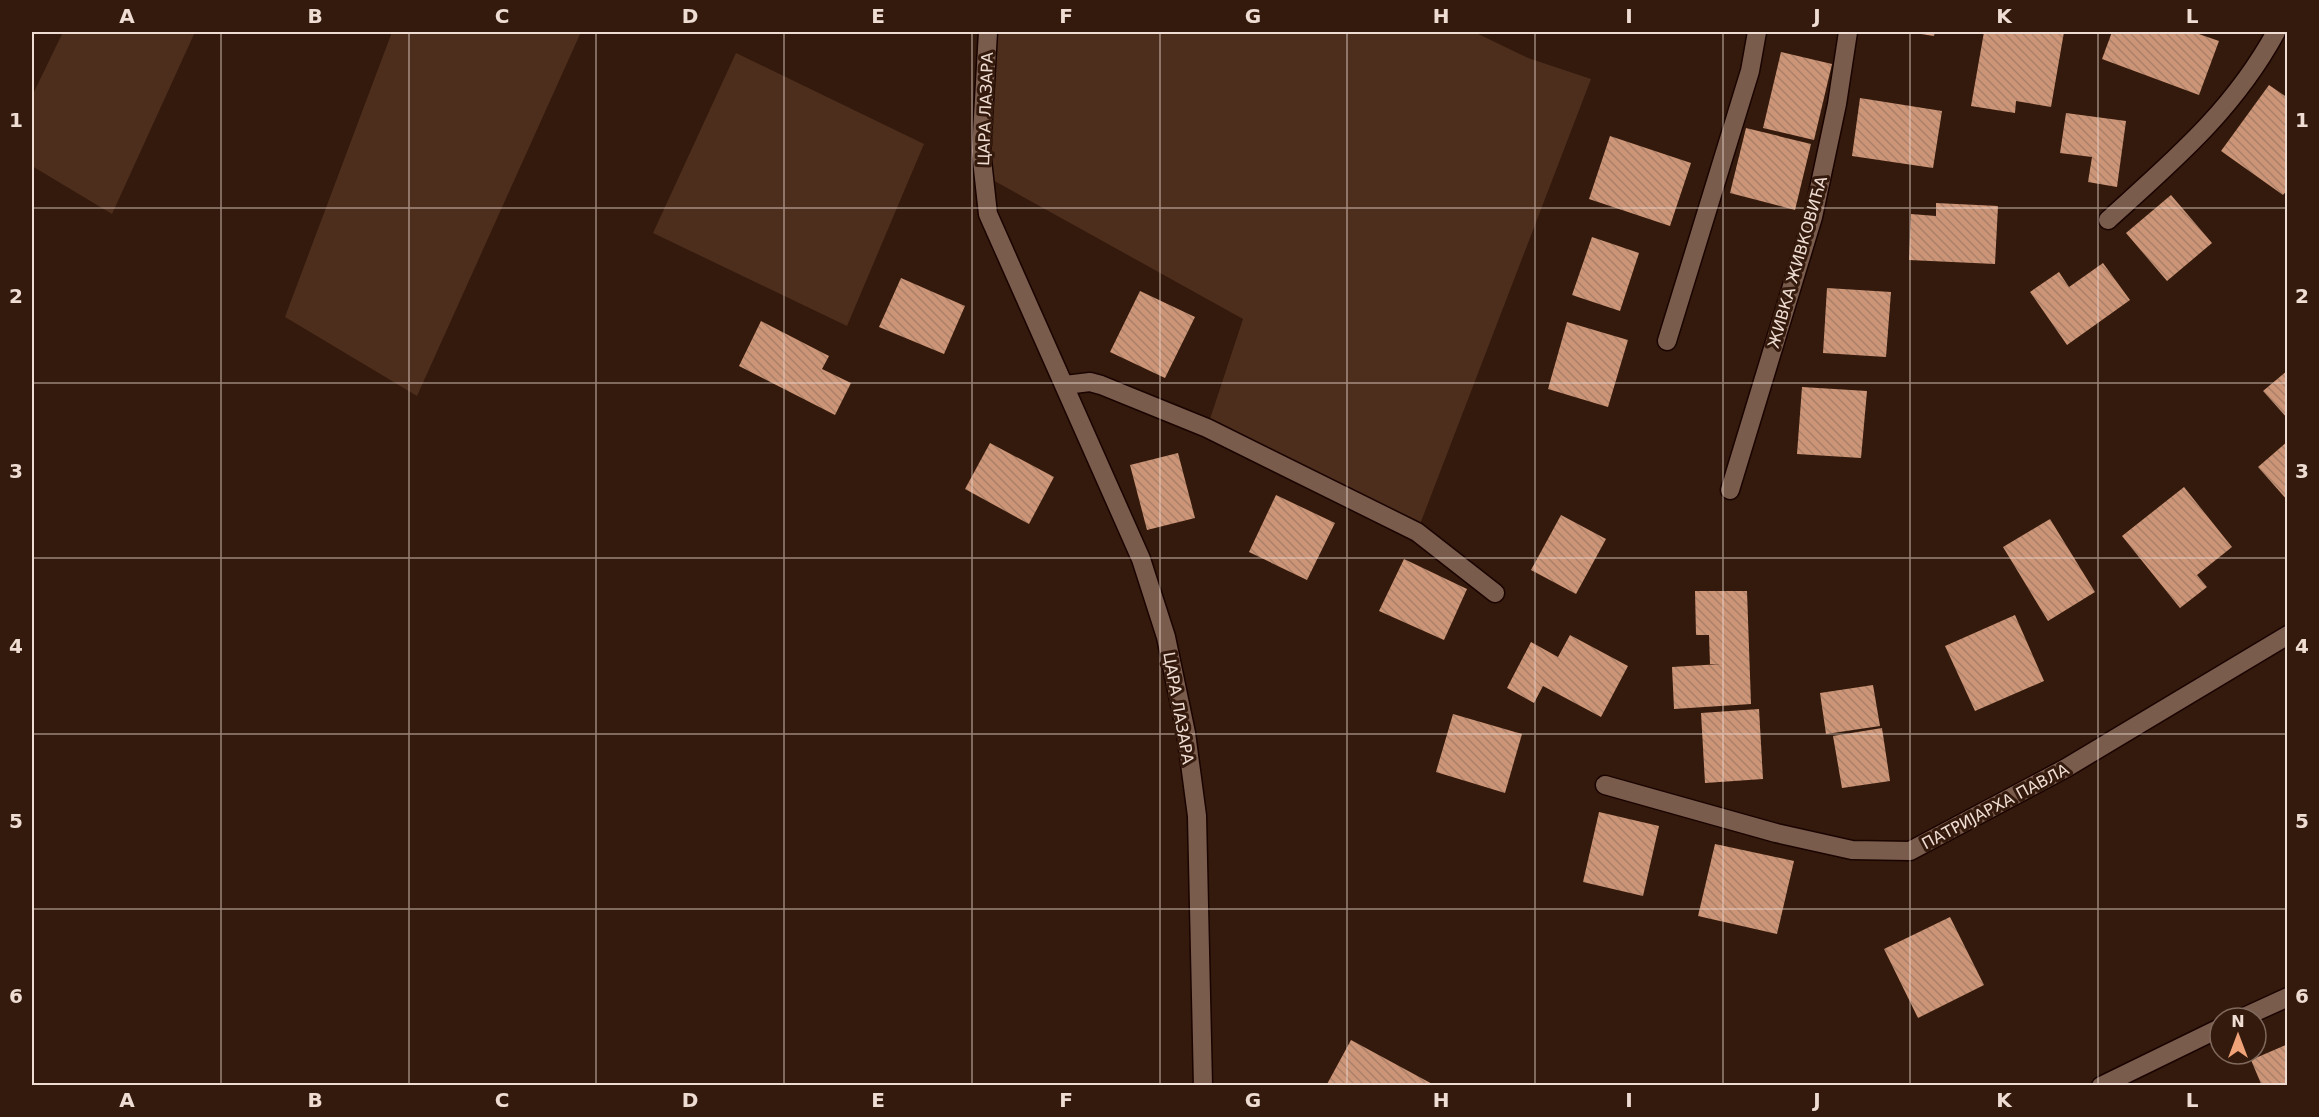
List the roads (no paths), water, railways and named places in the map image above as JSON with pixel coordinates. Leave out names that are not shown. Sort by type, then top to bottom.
[{"type":"street","name":"ЦАРА ЛАЗАРА","points":[[988,32],[981,151],[988,214],[999,246],[1065,385],[1141,559],[1166,638],[1173,669],[1186,733],[1197,816],[1203,1086]]},
{"type":"street","points":[[1666,341],[1750,70],[1757,32]]},
{"type":"street","name":"ЖИВКА ЖИВКОВИЋА","points":[[1730,490],[1812,217],[1837,104],[1848,32]]},
{"type":"street","points":[[2108,220],[2202,135],[2244,83],[2276,32]]},
{"type":"street","points":[[1065,385],[1090,382],[1101,385],[1208,428],[1417,532],[1495,593]]},
{"type":"street","name":"ПАТРИЈАРХА ПАВЛА","points":[[1605,785],[1776,833],[1852,850],[1910,851],[2066,768],[2288,635]]},
{"type":"street","points":[[2268,1006],[2288,997]]},
{"type":"street","points":[[2101,1086],[2208,1034]]}]
